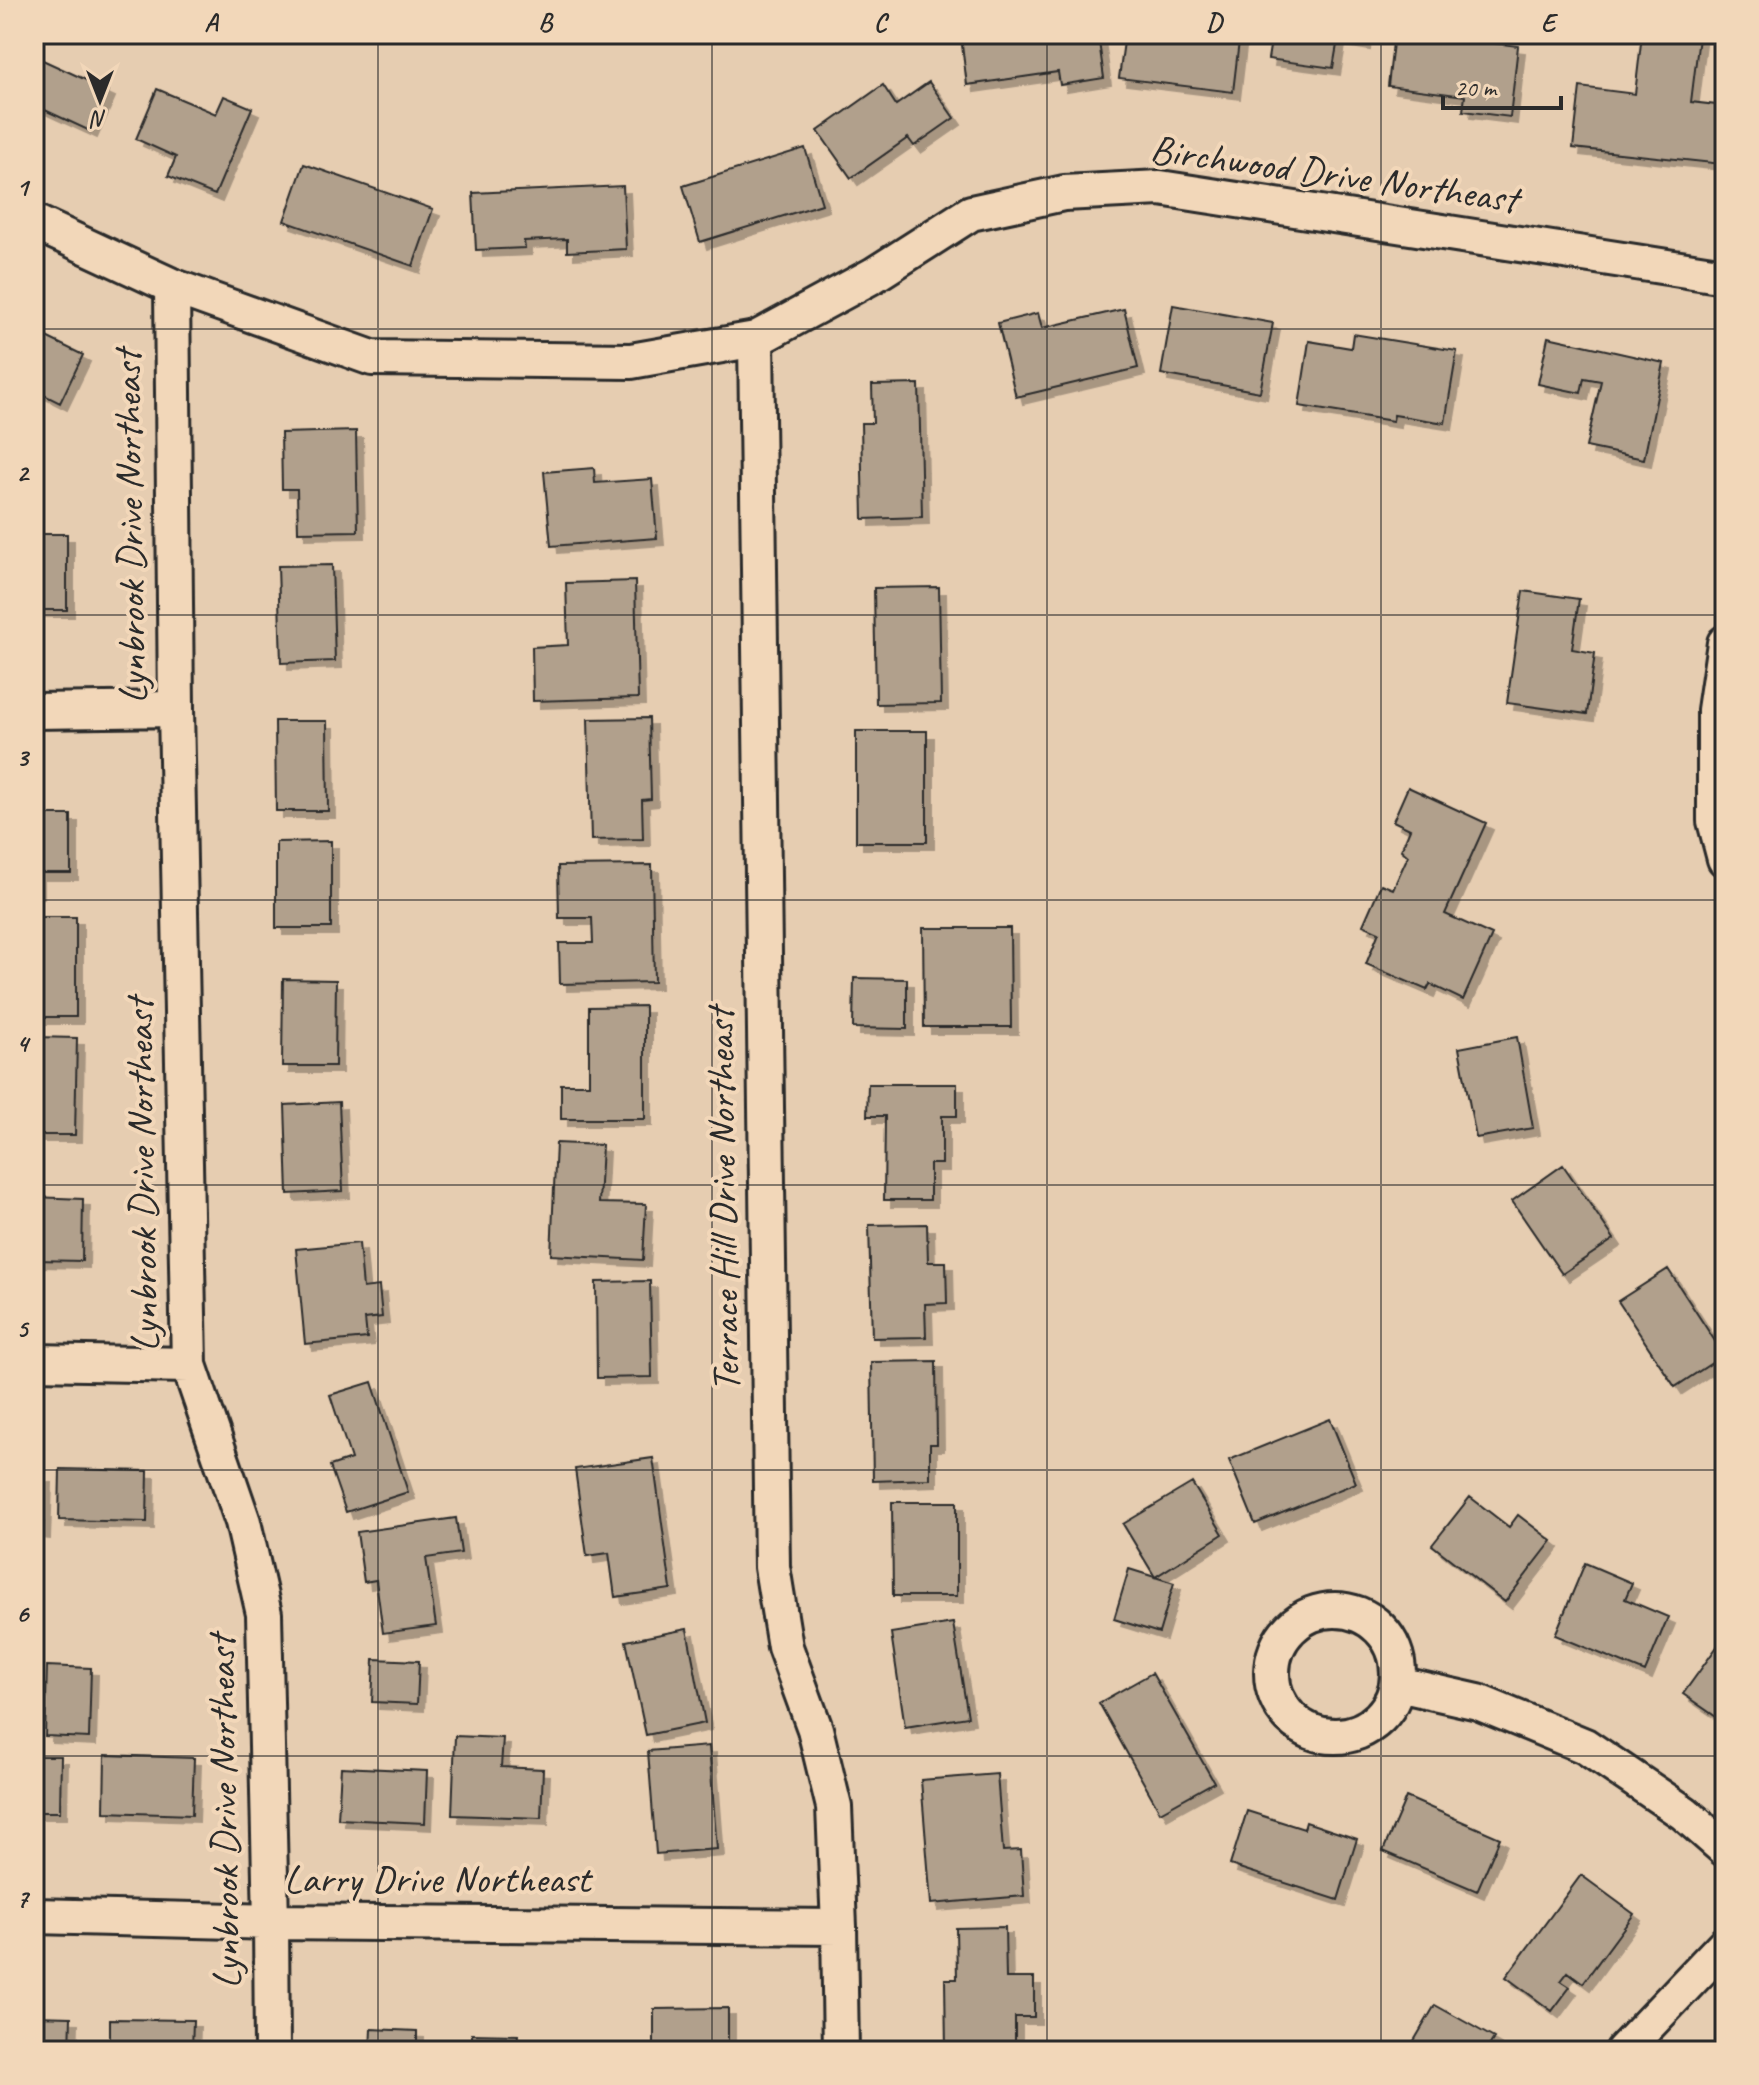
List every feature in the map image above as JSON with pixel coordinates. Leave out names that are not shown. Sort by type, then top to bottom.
[{"type":"street","name":"Birchwood Drive Northeast","points":[[34,222],[172,286],[372,358],[631,361],[756,339],[874,275],[971,213],[1064,193],[1160,188],[1725,276]]},
{"type":"street","name":"Lynbrook Drive Northeast","points":[[172,286],[176,709],[189,1365],[243,1522],[264,1614],[272,2051]]},
{"type":"street","name":"Terrace Hill Drive Northeast","points":[[756,339],[772,1567],[785,1647],[815,1729],[834,1807],[841,2051]]},
{"type":"street","points":[[1725,643],[1715,710],[1715,821],[1725,859]]},
{"type":"street","points":[[34,711],[176,709]]},
{"type":"street","points":[[34,1362],[189,1365]]},
{"type":"street","points":[[1398,1684],[1478,1702],[1585,1746],[1684,1813],[1725,1849]]},
{"type":"street","name":"Larry Drive Northeast","points":[[34,1916],[271,1922],[839,1927]]},
{"type":"street","points":[[1623,2051],[1725,1944]]},
{"type":"building","points":[[981,34],[1098,34],[1104,78],[1060,85],[1058,72],[967,85],[961,37]]},
{"type":"building","points":[[1125,34],[1202,34],[1239,41],[1233,92],[1119,78]]},
{"type":"building","points":[[1272,34],[1364,34],[1363,43],[1338,39],[1333,68],[1268,59]]},
{"type":"building","points":[[1394,34],[1438,34],[1518,46],[1510,117],[1463,111],[1465,96],[1388,86]]},
{"type":"building","points":[[1642,34],[1699,37],[1691,102],[1725,106],[1722,164],[1573,148],[1580,87],[1635,94]]},
{"type":"building","points":[[34,56],[108,90],[90,131],[34,105]]},
{"type":"building","points":[[929,82],[954,118],[914,146],[908,138],[851,178],[818,131],[883,85],[896,105]]},
{"type":"building","points":[[157,89],[216,114],[224,96],[252,108],[215,195],[168,176],[176,157],[136,139]]},
{"type":"building","points":[[805,148],[822,204],[700,242],[683,186]]},
{"type":"building","points":[[304,164],[433,209],[413,266],[284,221]]},
{"type":"building","points":[[623,186],[626,249],[567,252],[567,239],[524,241],[525,248],[476,250],[473,193]]},
{"type":"building","points":[[1173,305],[1273,323],[1260,392],[1161,374]]},
{"type":"building","points":[[1124,309],[1138,368],[1016,397],[998,323],[1038,313],[1042,328]]},
{"type":"building","points":[[34,331],[83,355],[60,403],[34,390]]},
{"type":"building","points":[[1353,334],[1457,351],[1445,423],[1394,415],[1393,421],[1299,406],[1309,341],[1351,348]]},
{"type":"building","points":[[1548,337],[1664,363],[1644,459],[1586,447],[1601,381],[1584,378],[1581,393],[1538,384]]},
{"type":"building","points":[[919,384],[922,517],[863,519],[861,423],[873,423],[872,385]]},
{"type":"building","points":[[356,431],[358,531],[298,532],[297,489],[282,489],[281,433]]},
{"type":"building","points":[[594,468],[595,483],[652,479],[657,538],[551,546],[544,472]]},
{"type":"building","points":[[34,534],[67,534],[67,610],[34,610]]},
{"type":"building","points":[[332,565],[335,661],[281,663],[278,566]]},
{"type":"building","points":[[635,581],[638,698],[533,701],[532,647],[568,645],[566,583]]},
{"type":"building","points":[[939,587],[941,703],[876,704],[874,588]]},
{"type":"building","points":[[1523,591],[1579,599],[1572,649],[1595,653],[1587,714],[1507,703]]},
{"type":"building","points":[[649,718],[651,799],[642,800],[643,839],[591,840],[588,719]]},
{"type":"building","points":[[275,721],[327,721],[328,811],[276,811]]},
{"type":"building","points":[[856,731],[927,731],[927,842],[856,842]]},
{"type":"building","points":[[1408,787],[1486,823],[1445,914],[1492,935],[1463,1000],[1430,984],[1427,990],[1366,964],[1379,932],[1363,925],[1381,884],[1393,889],[1408,856],[1401,850],[1410,829],[1393,821]]},
{"type":"building","points":[[34,815],[71,815],[71,873],[37,873],[37,891],[34,891]]},
{"type":"building","points":[[331,841],[331,928],[276,928],[276,842]]},
{"type":"building","points":[[652,865],[654,982],[560,984],[559,943],[593,943],[592,918],[559,918],[558,866]]},
{"type":"building","points":[[34,917],[76,917],[76,1017],[34,1017]]},
{"type":"building","points":[[923,928],[1010,928],[1011,1027],[924,1027]]},
{"type":"building","points":[[854,978],[907,979],[907,1029],[853,1028]]},
{"type":"building","points":[[283,979],[336,980],[335,1066],[282,1066]]},
{"type":"building","points":[[645,1006],[645,1119],[561,1119],[561,1084],[589,1084],[589,1007]]},
{"type":"building","points":[[34,1037],[77,1038],[75,1135],[34,1135]]},
{"type":"building","points":[[1517,1037],[1533,1128],[1476,1138],[1459,1048]]},
{"type":"building","points":[[868,1084],[957,1084],[957,1116],[942,1116],[942,1164],[930,1164],[930,1200],[884,1200],[885,1116],[867,1116]]},
{"type":"building","points":[[339,1102],[343,1191],[288,1194],[285,1105]]},
{"type":"building","points":[[556,1143],[602,1145],[599,1203],[646,1204],[643,1260],[551,1255]]},
{"type":"building","points":[[1563,1165],[1614,1239],[1562,1274],[1512,1201]]},
{"type":"building","points":[[34,1197],[83,1199],[82,1261],[34,1260]]},
{"type":"building","points":[[927,1224],[928,1262],[946,1262],[947,1303],[925,1304],[926,1337],[872,1338],[869,1225]]},
{"type":"building","points":[[359,1243],[363,1288],[379,1286],[382,1317],[365,1319],[367,1338],[305,1344],[296,1249]]},
{"type":"building","points":[[1668,1269],[1724,1355],[1675,1387],[1618,1301]]},
{"type":"building","points":[[650,1281],[652,1377],[597,1378],[596,1282]]},
{"type":"building","points":[[936,1361],[937,1444],[930,1444],[930,1479],[873,1481],[871,1362]]},
{"type":"building","points":[[372,1382],[408,1492],[346,1512],[330,1466],[351,1459],[330,1395]]},
{"type":"building","points":[[1330,1419],[1356,1483],[1255,1524],[1229,1460]]},
{"type":"building","points":[[653,1458],[671,1589],[615,1597],[609,1553],[587,1556],[575,1469]]},
{"type":"building","points":[[60,1469],[148,1471],[147,1522],[59,1520]]},
{"type":"building","points":[[34,1476],[45,1476],[43,1532],[34,1531]]},
{"type":"building","points":[[1192,1483],[1223,1534],[1155,1577],[1123,1524]]},
{"type":"building","points":[[1470,1497],[1509,1527],[1518,1515],[1552,1541],[1505,1602],[1432,1545]]},
{"type":"building","points":[[892,1502],[957,1502],[957,1596],[893,1596]]},
{"type":"building","points":[[456,1518],[461,1553],[426,1558],[436,1626],[383,1633],[376,1580],[364,1582],[357,1532]]},
{"type":"building","points":[[1585,1563],[1632,1583],[1625,1599],[1668,1617],[1645,1672],[1555,1635]]},
{"type":"building","points":[[1129,1569],[1174,1583],[1159,1633],[1114,1619]]},
{"type":"building","points":[[953,1623],[968,1717],[905,1727],[891,1633]]},
{"type":"building","points":[[687,1629],[705,1723],[646,1735],[626,1641]]},
{"type":"building","points":[[1725,1637],[1725,1723],[1683,1694]]},
{"type":"building","points":[[374,1659],[419,1661],[417,1704],[372,1702]]},
{"type":"building","points":[[47,1666],[91,1668],[89,1738],[45,1736]]},
{"type":"building","points":[[1152,1673],[1214,1782],[1160,1812],[1099,1703]]},
{"type":"building","points":[[455,1736],[503,1738],[501,1767],[543,1769],[541,1818],[452,1815]]},
{"type":"building","points":[[709,1746],[717,1849],[656,1854],[648,1751]]},
{"type":"building","points":[[105,1755],[194,1758],[192,1815],[104,1812]]},
{"type":"building","points":[[34,1756],[61,1756],[60,1812],[34,1812]]},
{"type":"building","points":[[341,1767],[427,1771],[425,1823],[338,1819]]},
{"type":"building","points":[[997,1774],[1003,1851],[1021,1850],[1024,1896],[931,1904],[921,1780]]},
{"type":"building","points":[[1406,1797],[1500,1838],[1477,1891],[1383,1851]]},
{"type":"building","points":[[1247,1811],[1304,1829],[1306,1822],[1357,1839],[1338,1900],[1230,1865]]},
{"type":"building","points":[[1581,1875],[1634,1914],[1583,1983],[1568,1972],[1561,1981],[1570,1987],[1552,2011],[1506,1977]]},
{"type":"building","points":[[1005,1927],[1006,1978],[1034,1978],[1034,2017],[1015,2017],[1015,2050],[946,2050],[945,1979],[957,1979],[956,1928]]},
{"type":"building","points":[[1435,2005],[1494,2038],[1486,2051],[1408,2051]]},
{"type":"building","points":[[728,2008],[728,2051],[654,2051],[654,2009]]},
{"type":"building","points":[[34,2016],[71,2017],[70,2051],[34,2051]]},
{"type":"building","points":[[110,2019],[193,2020],[192,2051],[110,2051]]},
{"type":"building","points":[[371,2029],[417,2031],[417,2051],[370,2051]]},
{"type":"building","points":[[472,2034],[518,2035],[517,2046],[551,2046],[551,2051],[472,2051]]}]
